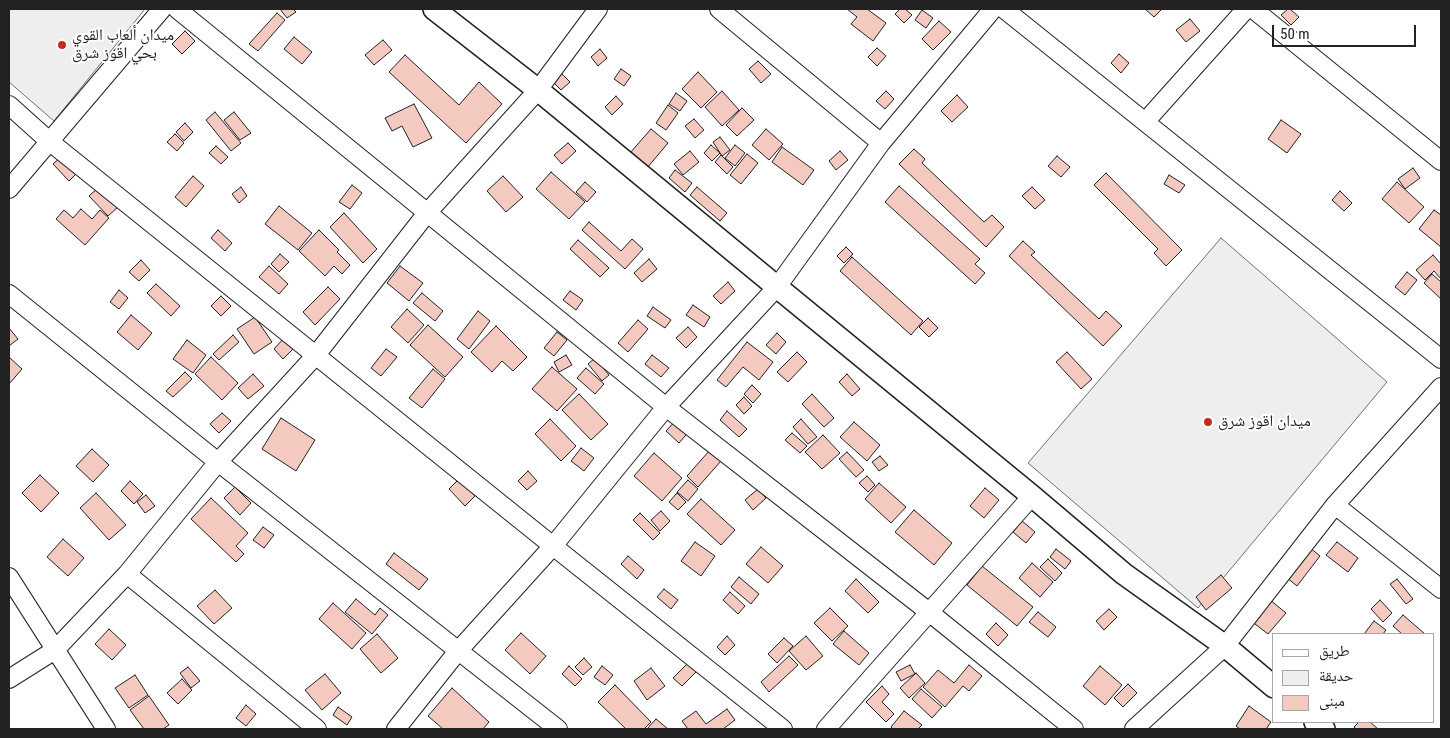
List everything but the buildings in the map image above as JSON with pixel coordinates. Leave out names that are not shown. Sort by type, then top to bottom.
[{"type":"street","points":[[9,189],[162,9]]},
{"type":"street","points":[[177,9],[666,407],[929,612],[1074,729]]},
{"type":"street","points":[[434,9],[538,90],[1032,496],[1124,574],[1225,646],[1272,685]]},
{"type":"street","points":[[9,679],[56,650],[127,574],[218,462],[316,355],[427,213],[538,90],[598,9]]},
{"type":"street","points":[[719,9],[880,143]]},
{"type":"street","points":[[396,729],[458,651],[552,546],[666,407],[776,287],[880,143],[992,9]]},
{"type":"street","points":[[1004,9],[1441,359]]},
{"type":"street","points":[[1145,122],[1246,9]]},
{"type":"street","points":[[1253,9],[1441,161]]},
{"type":"street","points":[[9,106],[49,141],[552,546],[783,729]]},
{"type":"street","points":[[9,294],[218,462],[558,729]]},
{"type":"street","points":[[1134,729],[1225,646],[1335,505],[1441,387]]},
{"type":"street","points":[[826,729],[1032,496]]},
{"type":"street","points":[[1335,505],[1441,589]]},
{"type":"street","points":[[127,574],[317,729]]},
{"type":"street","points":[[9,577],[106,729]]},
{"type":"green space","name":"ميدان ألعاب القوي بحي اقوز شرق","points":[[9,9],[145,9],[54,121],[9,82]]},
{"type":"green space","name":"ميدان اقوز شرق","points":[[1221,238],[1387,382],[1198,608],[1028,463]]},
{"type":"place","name":"ميدان ألعاب القوي بحي اقوز شرق","points":[[62,45]]},
{"type":"place","name":"ميدان اقوز شرق","points":[[1208,422]]}]
